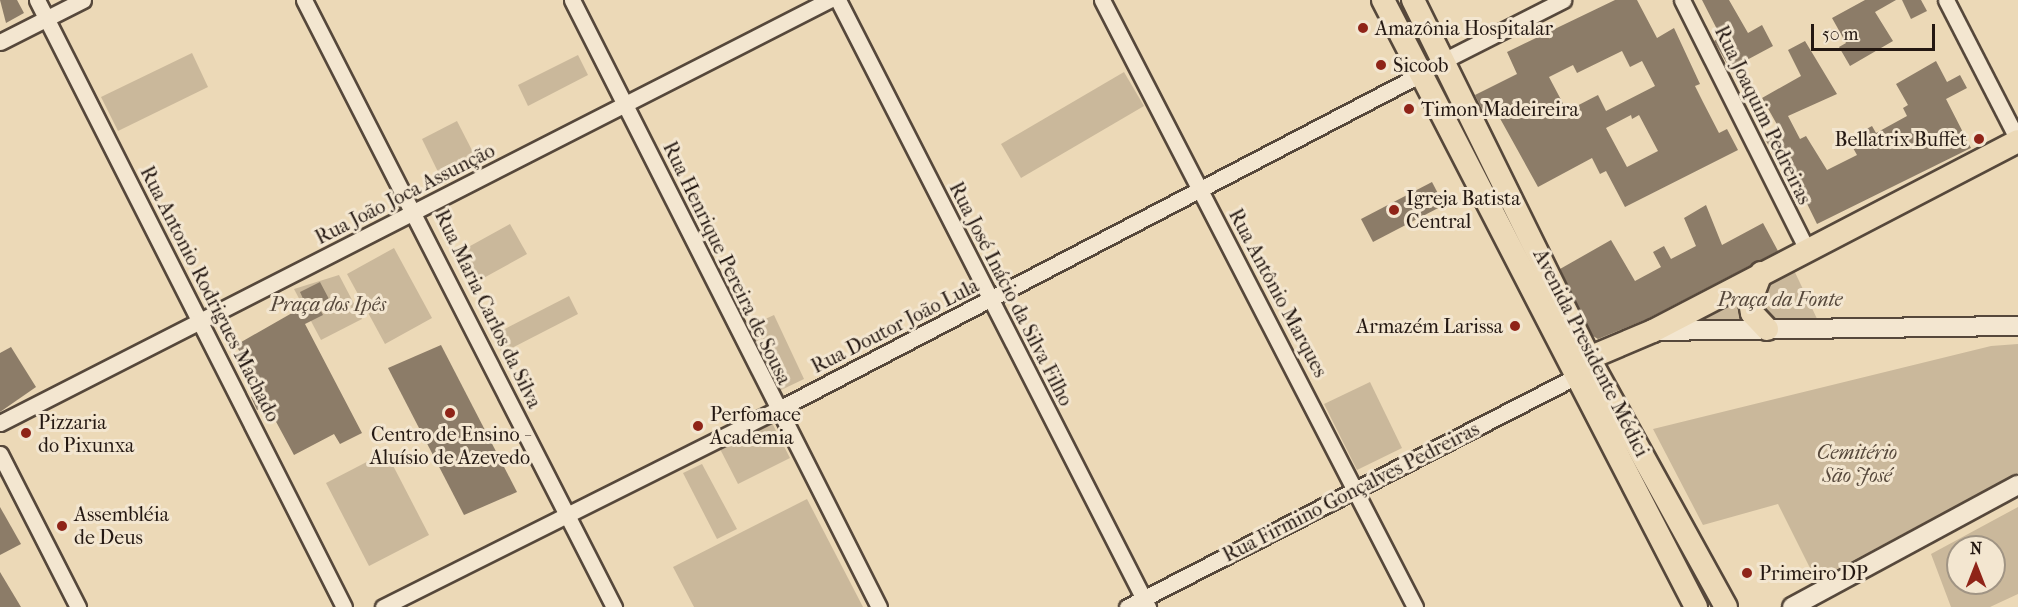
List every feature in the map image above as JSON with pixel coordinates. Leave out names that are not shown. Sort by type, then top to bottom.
[{"type":"main road","name":"Avenida Presidente Médici","points":[[1383,0],[1575,377],[1696,607]]},
{"type":"main road","name":"Avenida Presidente Médici","points":[[1413,0],[1519,211],[1589,358],[1726,607]]},
{"type":"main road","points":[[1589,358],[1653,331],[1806,248],[2018,141]]},
{"type":"main road","points":[[1497,221],[1519,211]]},
{"type":"main road","points":[[1761,273],[1750,302],[1752,313],[1767,329]]},
{"type":"main road","points":[[1674,566],[1698,553]]},
{"type":"street","name":"Rua Antonio Rodrigues Machado","points":[[37,0],[344,607]]},
{"type":"street","points":[[0,42],[83,0]]},
{"type":"street","name":"Rua Maria Carlos da Silva","points":[[304,0],[416,212],[614,607]]},
{"type":"street","name":"Rua Henrique Pereira de Sousa","points":[[572,0],[777,410],[879,607]]},
{"type":"street","name":"Rua João Joca Assunção","points":[[0,423],[829,0]]},
{"type":"street","name":"Rua José Inácio da Silva Filho","points":[[838,0],[1146,603]]},
{"type":"street","name":"Rua Antônio Marques","points":[[1102,0],[1357,490],[1415,607]]},
{"type":"street","points":[[1443,61],[1563,0]]},
{"type":"street","name":"Rua Joaquim Pedreiras","points":[[1683,0],[1806,248]]},
{"type":"street","points":[[1946,0],[2018,141]]},
{"type":"street","name":"Rua Doutor João Lula","points":[[383,607],[566,513],[777,410],[990,300],[1199,187],[1421,74]]},
{"type":"street","points":[[1653,331],[2018,326]]},
{"type":"street","name":"Rua Firmino Gonçalves Pedreiras","points":[[1127,607],[1146,603],[1575,377]]},
{"type":"street","points":[[0,454],[78,607]]},
{"type":"street","points":[[1792,607],[2018,485]]},
{"type":"green space","points":[[192,53],[208,87],[118,131],[101,97]]},
{"type":"green space","points":[[578,55],[588,75],[528,106],[518,85]]},
{"type":"green space","points":[[1124,72],[1144,106],[1021,178],[1001,144]]},
{"type":"green space","points":[[457,121],[477,160],[441,178],[422,139]]},
{"type":"green space","points":[[510,224],[527,254],[469,286],[452,256]]},
{"type":"green space","points":[[394,248],[432,318],[385,344],[347,274]]},
{"type":"green space","name":"Praça da Fonte","points":[[1792,266],[1819,323],[1680,321]]},
{"type":"green space","name":"Praça dos Ipês","points":[[339,275],[362,319],[321,340],[294,289]]},
{"type":"green space","points":[[569,296],[578,314],[502,353],[493,335]]},
{"type":"green space","points":[[774,315],[804,379],[779,391],[748,327]]},
{"type":"green space","name":"Cemitério São José","points":[[2018,344],[2018,473],[1816,580],[1778,504],[1703,525],[1653,429],[1991,346]]},
{"type":"green space","points":[[1370,382],[1402,448],[1357,470],[1324,404]]},
{"type":"green space","points":[[771,421],[790,458],[738,484],[719,447]]},
{"type":"green space","points":[[386,452],[429,535],[369,566],[326,483]]},
{"type":"green space","points":[[702,464],[737,529],[717,539],[683,473]]},
{"type":"green space","points":[[807,499],[863,607],[694,607],[673,567]]},
{"type":"green space","points":[[2018,507],[2018,594],[1990,607],[1951,607],[1946,595],[2006,595],[2006,535],[1966,535]]},
{"type":"green space","points":[[1946,546],[1946,594],[1931,554]]},
{"type":"building","points":[[0,0],[17,0],[24,13],[6,23]]},
{"type":"building","points":[[1615,0],[1637,0],[1657,38],[1674,28],[1700,84],[1695,86],[1719,133],[1727,129],[1738,150],[1625,207],[1606,171],[1600,174],[1592,158],[1538,187],[1492,104],[1482,109],[1475,95],[1517,74],[1507,52]],"holes":[[[1622,51],[1630,67],[1642,61],[1655,86],[1606,111],[1598,95],[1567,111],[1549,77],[1573,65],[1577,73]],[[1631,115],[1632,119],[1639,115],[1658,151],[1627,167],[1606,128]]]},
{"type":"building","points":[[1702,0],[1729,0],[1748,33],[1762,25],[1773,46],[1730,69],[1714,41],[1721,37]]},
{"type":"building","points":[[1865,0],[1896,0],[1875,12],[1893,41],[1850,66],[1839,47],[1846,43],[1832,18]]},
{"type":"building","points":[[1902,0],[1921,0],[1927,11],[1911,19]]},
{"type":"building","points":[[1805,41],[1837,94],[1788,116],[1800,139],[1806,136],[1827,170],[1857,155],[1848,139],[1872,126],[1876,133],[1907,116],[1903,108],[1908,105],[1896,84],[1936,61],[1947,82],[1960,75],[1967,88],[1946,99],[1971,148],[1817,224],[1790,169],[1785,172],[1763,136],[1779,128],[1762,98],[1801,76],[1788,50]]},
{"type":"building","points":[[1432,182],[1444,205],[1373,242],[1361,219]]},
{"type":"building","points":[[1706,205],[1722,245],[1763,223],[1778,251],[1647,319],[1598,339],[1593,336],[1560,269],[1611,240],[1635,281],[1661,267],[1653,252],[1664,246],[1671,259],[1696,246],[1684,218]]},
{"type":"building","points":[[320,282],[329,299],[317,304],[323,315],[305,324],[362,433],[340,444],[334,434],[294,455],[267,405],[257,410],[251,397],[261,392],[236,345],[306,305],[300,292]]},
{"type":"building","points":[[441,345],[517,492],[464,515],[388,368]]},
{"type":"building","points":[[11,347],[36,387],[0,412],[0,353]]},
{"type":"building","points":[[0,507],[21,544],[0,555]]},
{"type":"building","points":[[0,572],[21,607],[0,607]]},
{"type":"place","name":"Amazônia Hospitalar","points":[[1363,28]]},
{"type":"place","name":"Sicoob","points":[[1381,65]]},
{"type":"place","name":"Timon Madeireira","points":[[1409,109]]},
{"type":"place","name":"Bellatrix Buffet","points":[[1979,139]]},
{"type":"place","name":"Igreja Batista Central","points":[[1394,210]]},
{"type":"place","name":"Armazém Larissa","points":[[1515,326]]},
{"type":"place","name":"Centro de Ensino - Aluísio de Azevedo","points":[[450,413]]},
{"type":"place","name":"Perfomace Academia","points":[[698,426]]},
{"type":"place","name":"Pizzaria do Pixunxa","points":[[26,433]]},
{"type":"place","name":"Assembléia de Deus","points":[[62,526]]},
{"type":"place","name":"Primeiro DP","points":[[1747,573]]}]
